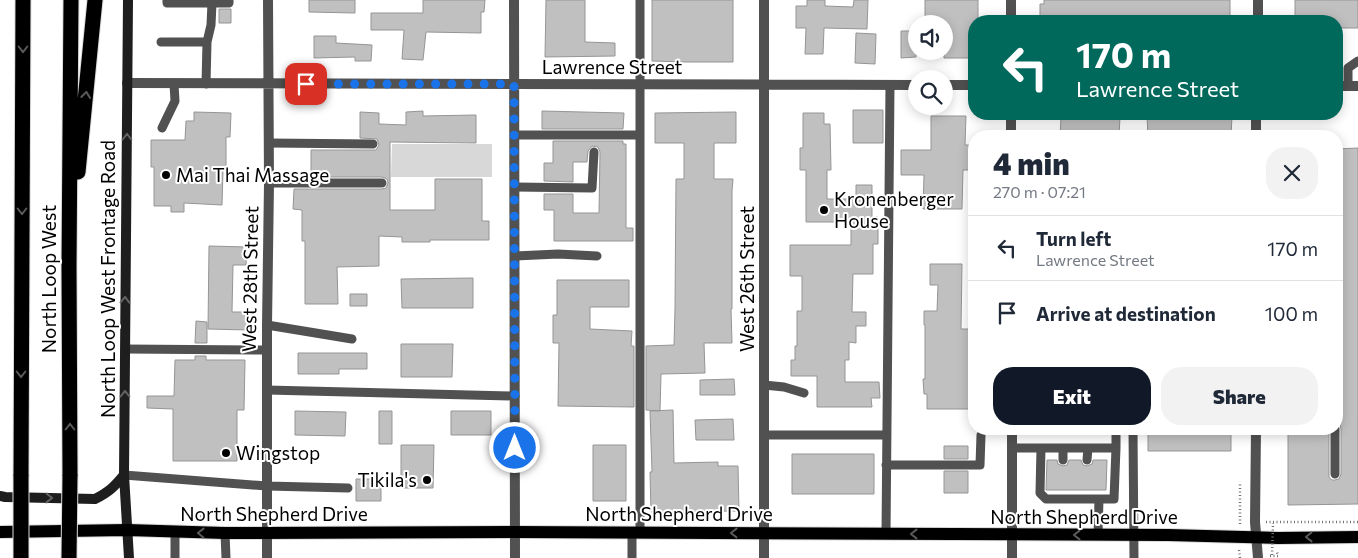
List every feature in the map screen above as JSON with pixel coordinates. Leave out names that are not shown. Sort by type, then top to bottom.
[{"type":"highway","name":"North Loop West","points":[[21,558],[23,0]]},
{"type":"highway","name":"North Loop West","points":[[69,558],[71,0]]},
{"type":"highway","points":[[69,266],[95,0]]},
{"type":"main road","name":"North Loop West Frontage Road","points":[[128,0],[124,475],[129,558]]},
{"type":"main road","points":[[0,496],[95,499],[106,494],[124,475]]},
{"type":"main road","name":"North Shepherd Drive","points":[[0,532],[127,530],[225,533],[764,533],[1134,535],[1278,538],[1358,536]]},
{"type":"street","name":"West 28th Street","points":[[267,558],[268,0]]},
{"type":"street","points":[[514,0],[515,558]]},
{"type":"street","name":"West 26th Street","points":[[764,0],[764,558]]},
{"type":"street","points":[[1011,0],[1011,15]]},
{"type":"street","points":[[1258,0],[1258,15]]},
{"type":"street","name":"Lawrence Street","points":[[127,83],[908,85]]},
{"type":"street","points":[[953,85],[968,85]]},
{"type":"street","points":[[1012,435],[1012,558]]},
{"type":"street","points":[[1256,435],[1256,537],[1258,558]]},
{"type":"lane","points":[[167,0],[167,3],[229,3],[229,0]]},
{"type":"lane","points":[[632,558],[636,533],[640,0]]},
{"type":"lane","points":[[206,84],[207,42],[211,25],[212,3]]},
{"type":"lane","points":[[160,42],[207,42]]},
{"type":"lane","points":[[1353,86],[1348,68],[1358,61]]},
{"type":"lane","points":[[162,128],[175,101],[174,84]]},
{"type":"lane","points":[[886,534],[890,85]]},
{"type":"lane","points":[[514,135],[640,135]]},
{"type":"lane","points":[[269,144],[373,144]]},
{"type":"lane","points":[[515,187],[592,188],[594,152]]},
{"type":"lane","points":[[269,183],[382,183]]},
{"type":"lane","points":[[515,256],[558,254],[597,256]]},
{"type":"lane","points":[[267,325],[352,340]]},
{"type":"lane","points":[[125,349],[267,350]]},
{"type":"lane","points":[[764,385],[784,387],[804,393]]},
{"type":"lane","points":[[267,390],[515,396]]},
{"type":"lane","points":[[764,435],[887,435]]},
{"type":"lane","points":[[886,466],[980,465],[981,435]]},
{"type":"lane","points":[[1041,448],[1040,492],[1046,499],[1062,495],[1087,495],[1098,499],[1114,499],[1116,435]]},
{"type":"lane","points":[[1133,435],[1134,558]]},
{"type":"lane","points":[[1335,435],[1335,474]]},
{"type":"lane","points":[[1012,448],[1116,448]]},
{"type":"lane","points":[[1063,448],[1063,460]]},
{"type":"lane","points":[[1087,460],[1088,448]]},
{"type":"lane","points":[[124,475],[267,486],[348,488]]},
{"type":"lane","points":[[1098,499],[1098,535]]},
{"type":"lane","points":[[175,532],[176,558]]},
{"type":"lane","points":[[225,533],[226,558]]},
{"type":"path","points":[[1240,484],[1240,522]]},
{"type":"path","points":[[1273,522],[1271,556],[1278,556],[1278,550]]},
{"type":"path","points":[[1278,522],[1358,522]]},
{"type":"path","points":[[1239,550],[1240,558]]},
{"type":"shaded area","points":[[392,144],[492,144],[492,177],[391,177]]},
{"type":"building","points":[[309,0],[355,0],[355,13],[309,12]]},
{"type":"building","points":[[423,0],[485,0],[484,12],[481,12],[481,33],[426,32],[423,60],[402,59],[404,30],[371,30],[371,13],[423,13]]},
{"type":"building","points":[[546,0],[585,0],[585,42],[615,43],[615,56],[545,57]]},
{"type":"building","points":[[652,0],[733,0],[733,62],[652,61]]},
{"type":"building","points":[[807,0],[825,0],[825,6],[853,7],[854,0],[868,0],[867,29],[824,28],[823,54],[805,54],[806,28],[796,28],[796,6],[807,6]]},
{"type":"building","points":[[925,0],[978,0],[978,15],[968,15],[968,58],[953,58],[953,15],[925,15]]},
{"type":"building","points":[[1044,0],[1230,0],[1230,15],[1040,15],[1040,4],[1044,4]]},
{"type":"building","points":[[1295,0],[1358,0],[1358,28],[1343,28],[1343,15],[1295,15]]},
{"type":"building","points":[[219,9],[231,9],[231,23],[219,23]]},
{"type":"building","points":[[901,31],[908,31],[908,58],[901,58]]},
{"type":"building","points":[[856,33],[876,34],[875,64],[855,63]]},
{"type":"building","points":[[314,36],[336,36],[336,43],[372,45],[371,61],[355,61],[355,57],[314,58]]},
{"type":"building","points":[[853,110],[883,110],[883,143],[853,143]]},
{"type":"building","points":[[423,111],[423,116],[476,115],[476,143],[390,142],[390,210],[435,210],[435,179],[482,179],[482,221],[489,221],[489,240],[402,242],[402,237],[379,236],[379,266],[337,267],[338,304],[305,304],[305,241],[302,241],[302,210],[293,209],[294,189],[382,189],[386,188],[388,183],[387,179],[382,177],[311,177],[311,150],[376,150],[379,145],[377,139],[360,138],[360,112],[379,113],[379,124],[406,125],[406,112]]},
{"type":"building","points":[[542,111],[624,113],[623,129],[542,129]]},
{"type":"building","points":[[194,112],[231,113],[230,137],[226,137],[226,170],[223,170],[222,205],[184,203],[184,212],[171,212],[171,206],[154,206],[154,167],[151,167],[151,140],[185,140],[186,121],[194,121]]},
{"type":"building","points":[[736,112],[736,143],[714,143],[714,179],[733,179],[732,343],[704,343],[705,373],[661,374],[660,411],[646,410],[646,346],[674,345],[676,179],[684,179],[684,143],[655,143],[655,113]]},
{"type":"building","points":[[803,113],[824,113],[824,124],[830,124],[831,170],[827,170],[827,199],[856,199],[856,185],[872,185],[872,217],[878,217],[878,244],[873,244],[873,274],[853,274],[852,312],[866,312],[866,326],[856,326],[856,343],[849,342],[849,360],[845,360],[845,382],[879,382],[880,398],[871,398],[872,407],[817,407],[817,376],[791,376],[791,360],[795,360],[795,346],[797,346],[797,311],[802,311],[802,276],[790,276],[790,245],[851,245],[851,222],[806,222],[806,170],[800,170],[800,148],[803,148]]},
{"type":"building","points":[[931,116],[966,116],[965,145],[968,145],[968,170],[963,170],[962,209],[923,209],[924,175],[901,175],[901,150],[931,150]]},
{"type":"building","points":[[1061,120],[1120,120],[1119,130],[1060,130]]},
{"type":"building","points":[[1147,120],[1232,120],[1231,130],[1148,130]]},
{"type":"building","points":[[553,141],[623,141],[623,144],[626,144],[626,228],[633,228],[633,241],[554,241],[554,210],[544,210],[544,194],[573,194],[573,213],[599,213],[600,152],[598,147],[592,146],[588,151],[587,162],[573,162],[573,182],[544,181],[544,163],[553,163]]},
{"type":"building","points":[[1358,148],[1358,504],[1288,505],[1288,435],[1329,435],[1329,477],[1332,480],[1339,479],[1341,474],[1341,435],[1343,435],[1343,149]]},
{"type":"building","points":[[209,246],[247,247],[246,265],[233,265],[232,312],[249,312],[248,330],[208,329]]},
{"type":"building","points":[[930,264],[962,264],[961,329],[968,329],[968,409],[927,409],[927,394],[924,394],[923,379],[925,379],[924,311],[937,311],[938,285],[930,285]]},
{"type":"building","points":[[473,278],[473,308],[402,308],[401,279]]},
{"type":"building","points":[[557,280],[629,280],[629,307],[590,307],[590,329],[632,331],[631,346],[634,346],[634,407],[558,406],[559,343],[553,343],[553,315],[557,315]]},
{"type":"building","points":[[350,294],[367,294],[367,306],[350,306]]},
{"type":"building","points":[[196,321],[207,322],[207,343],[195,343]]},
{"type":"building","points":[[401,344],[453,344],[452,377],[401,377]]},
{"type":"building","points":[[298,353],[367,353],[367,369],[339,369],[339,374],[298,374]]},
{"type":"building","points":[[195,356],[206,356],[206,360],[245,360],[244,410],[237,410],[237,461],[173,461],[173,409],[147,408],[147,396],[174,396],[175,360],[195,360]]},
{"type":"building","points":[[734,379],[735,395],[700,395],[700,380]]},
{"type":"building","points":[[673,410],[674,463],[718,462],[718,466],[738,466],[739,511],[651,512],[650,411]]},
{"type":"building","points":[[295,411],[346,412],[345,436],[295,435]]},
{"type":"building","points":[[379,411],[392,411],[392,444],[379,444]]},
{"type":"building","points":[[451,411],[491,411],[491,435],[451,435]]},
{"type":"building","points":[[733,419],[734,440],[696,440],[695,420]]},
{"type":"building","points":[[1148,435],[1231,435],[1231,451],[1148,451]]},
{"type":"building","points":[[401,445],[434,445],[433,488],[401,488]]},
{"type":"building","points":[[593,445],[626,445],[626,501],[593,501]]},
{"type":"building","points":[[944,446],[968,446],[968,459],[944,459]]},
{"type":"building","points":[[792,454],[874,454],[874,494],[792,494]]},
{"type":"building","points":[[1047,460],[1057,460],[1058,464],[1063,466],[1067,465],[1069,460],[1081,460],[1083,465],[1087,466],[1092,464],[1093,460],[1107,460],[1106,490],[1046,490]]},
{"type":"building","points":[[944,471],[968,471],[968,493],[944,493]]},
{"type":"building","points":[[356,479],[381,479],[381,501],[356,501]]},
{"type":"place","name":"Mai Thai Massage","points":[[166,175]]},
{"type":"place","name":"Kronenberger House","points":[[824,210]]},
{"type":"place","name":"Wingstop","points":[[226,453]]},
{"type":"place","name":"Tikila's","points":[[427,480]]},
{"type":"route","points":[[306,84],[514,84],[515,448]]}]
